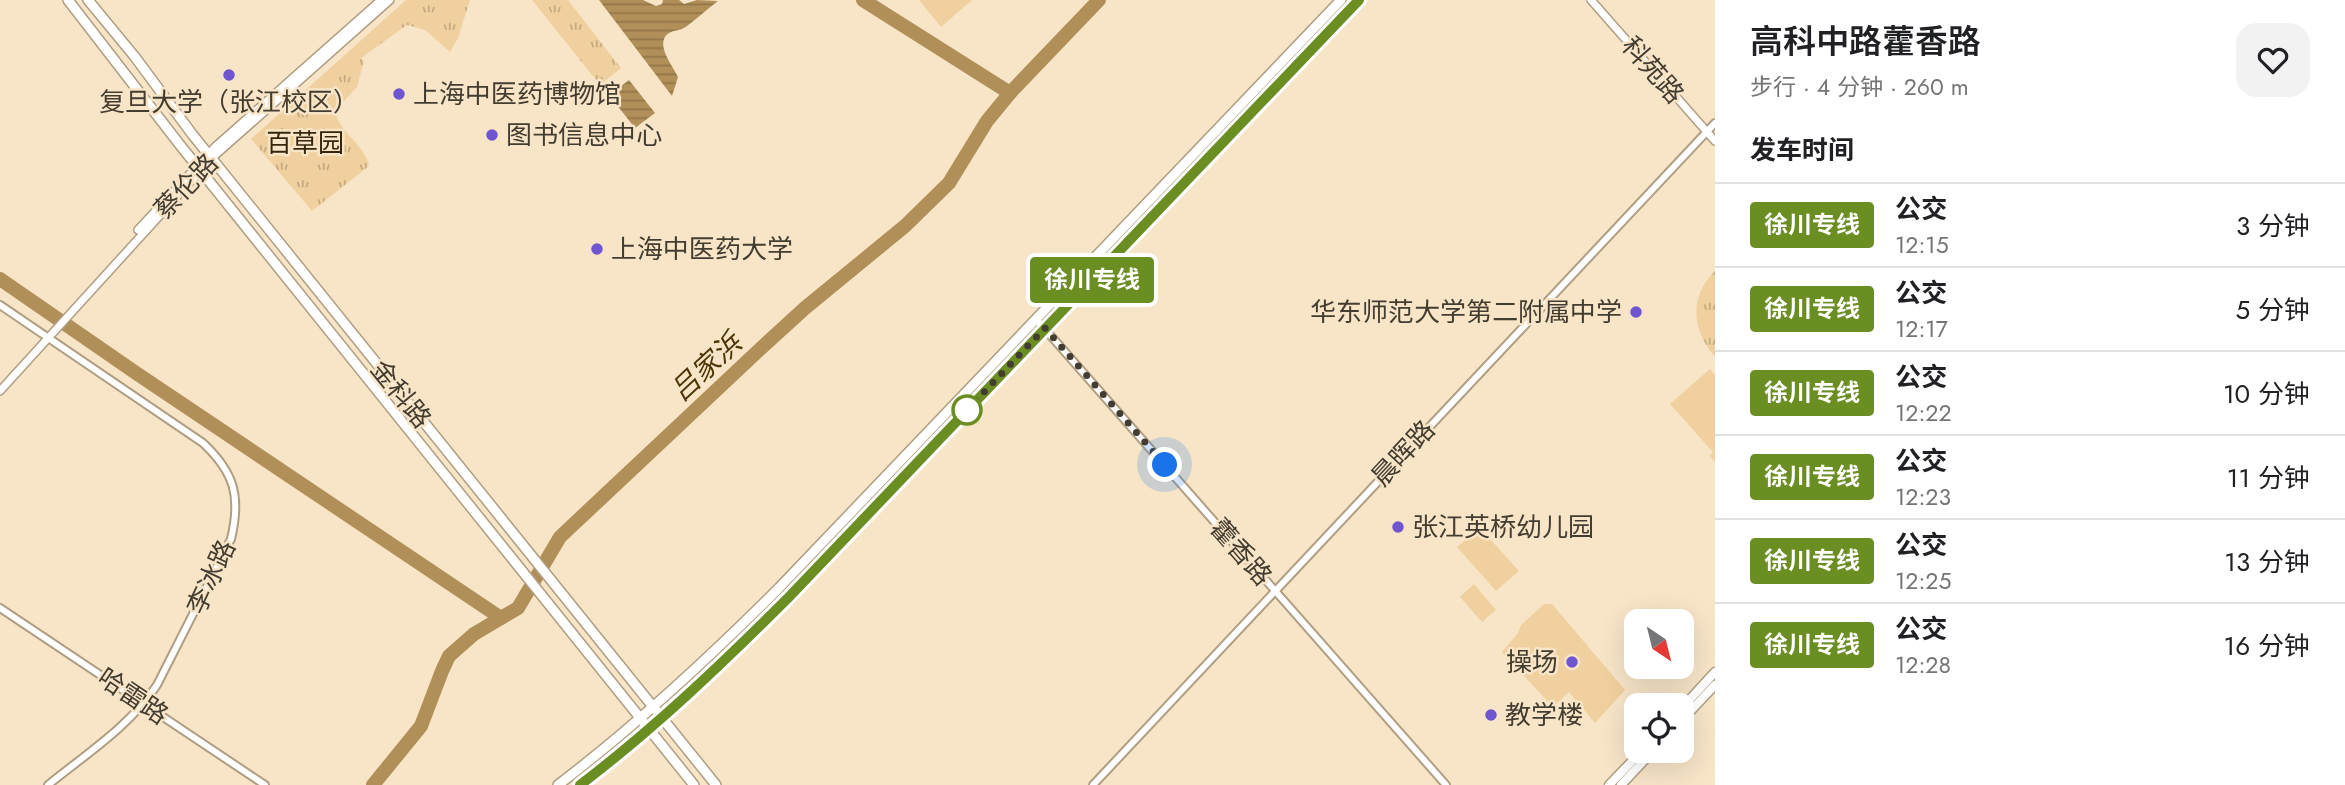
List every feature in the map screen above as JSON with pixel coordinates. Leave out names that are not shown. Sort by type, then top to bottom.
[{"type":"main road","name":"金科路","points":[[68,0],[694,785]]},
{"type":"main road","name":"金科路","points":[[88,0],[210,156],[716,785]]},
{"type":"main road","points":[[558,785],[653,708],[779,588],[1341,0]]},
{"type":"main road","points":[[580,785],[649,729],[788,598],[1359,0]]},
{"type":"main road","points":[[1694,695],[1715,672]]},
{"type":"main road","points":[[1694,707],[1715,685]]},
{"type":"main road","points":[[1609,785],[1630,763]]},
{"type":"main road","points":[[1621,785],[1642,763]]},
{"type":"street","name":"蔡伦路","points":[[0,384],[199,167],[381,0]]},
{"type":"street","name":"蔡伦路","points":[[210,156],[390,0]]},
{"type":"street","name":"科苑路","points":[[1591,0],[1715,141]]},
{"type":"street","name":"晨晖路","points":[[1093,785],[1715,123]]},
{"type":"street","name":"李冰路","points":[[0,305],[48,333],[203,443],[225,466],[233,482],[236,498],[236,519],[231,539],[158,685],[131,718],[48,785]]},
{"type":"street","name":"藿香路","points":[[1036,319],[1446,785]]},
{"type":"street","name":"蔡伦路","points":[[0,391],[48,333]]},
{"type":"street","name":"哈雷路","points":[[0,608],[265,785]]},
{"type":"green space","name":"百草园","points":[[406,0],[470,0],[458,38],[450,52],[425,30],[407,25],[361,58],[364,61],[357,87],[335,111],[341,126],[363,151],[369,166],[312,211],[251,139]]},
{"type":"green space","points":[[532,0],[568,0],[621,68],[600,85]]},
{"type":"green space","points":[[919,0],[972,0],[941,27]]},
{"type":"green space","points":[[1715,271],[1715,357],[1702,336],[1696,314],[1700,292]]},
{"type":"green space","points":[[1710,369],[1715,375],[1715,462],[1710,456],[1713,452],[1670,404]]},
{"type":"green space","points":[[1480,528],[1519,571],[1496,591],[1457,547]]},
{"type":"green space","points":[[1474,584],[1496,610],[1482,622],[1460,597]]},
{"type":"green space","name":"操场","points":[[1544,604],[1552,604],[1625,690],[1595,723],[1569,692],[1553,707],[1502,652],[1518,633],[1521,625]]},
{"type":"shaded area","points":[[599,0],[643,0],[656,6],[662,4],[663,0],[679,0],[684,4],[697,0],[718,1],[685,27],[671,32],[663,41],[678,77],[672,96]]},
{"type":"shaded area","points":[[629,80],[655,113],[635,128],[609,95]]},
{"type":"waterway","points":[[863,0],[1010,93]]},
{"type":"waterway","name":"吕家浜","points":[[373,785],[421,726],[449,656],[474,634],[518,608],[560,537],[805,308],[905,226],[949,183],[987,121],[1010,93],[1099,0]]},
{"type":"waterway","points":[[0,279],[501,618]]},
{"type":"bus line","name":"徐川专线","points":[[580,785],[694,688],[788,598],[1359,0]]},
{"type":"place","name":"复旦大学（张江校区）","points":[[229,75]]},
{"type":"place","name":"上海中医药博物馆","points":[[399,94]]},
{"type":"place","name":"图书信息中心","points":[[492,135]]},
{"type":"place","name":"上海中医药大学","points":[[597,249]]},
{"type":"place","name":"华东师范大学第二附属中学","points":[[1636,312]]},
{"type":"place","name":"张江英桥幼儿园","points":[[1398,527]]},
{"type":"place","name":"操场","points":[[1572,662]]},
{"type":"place","name":"教学楼","points":[[1491,715]]},
{"type":"route","points":[[967,410],[1045,328],[1165,465]]}]
